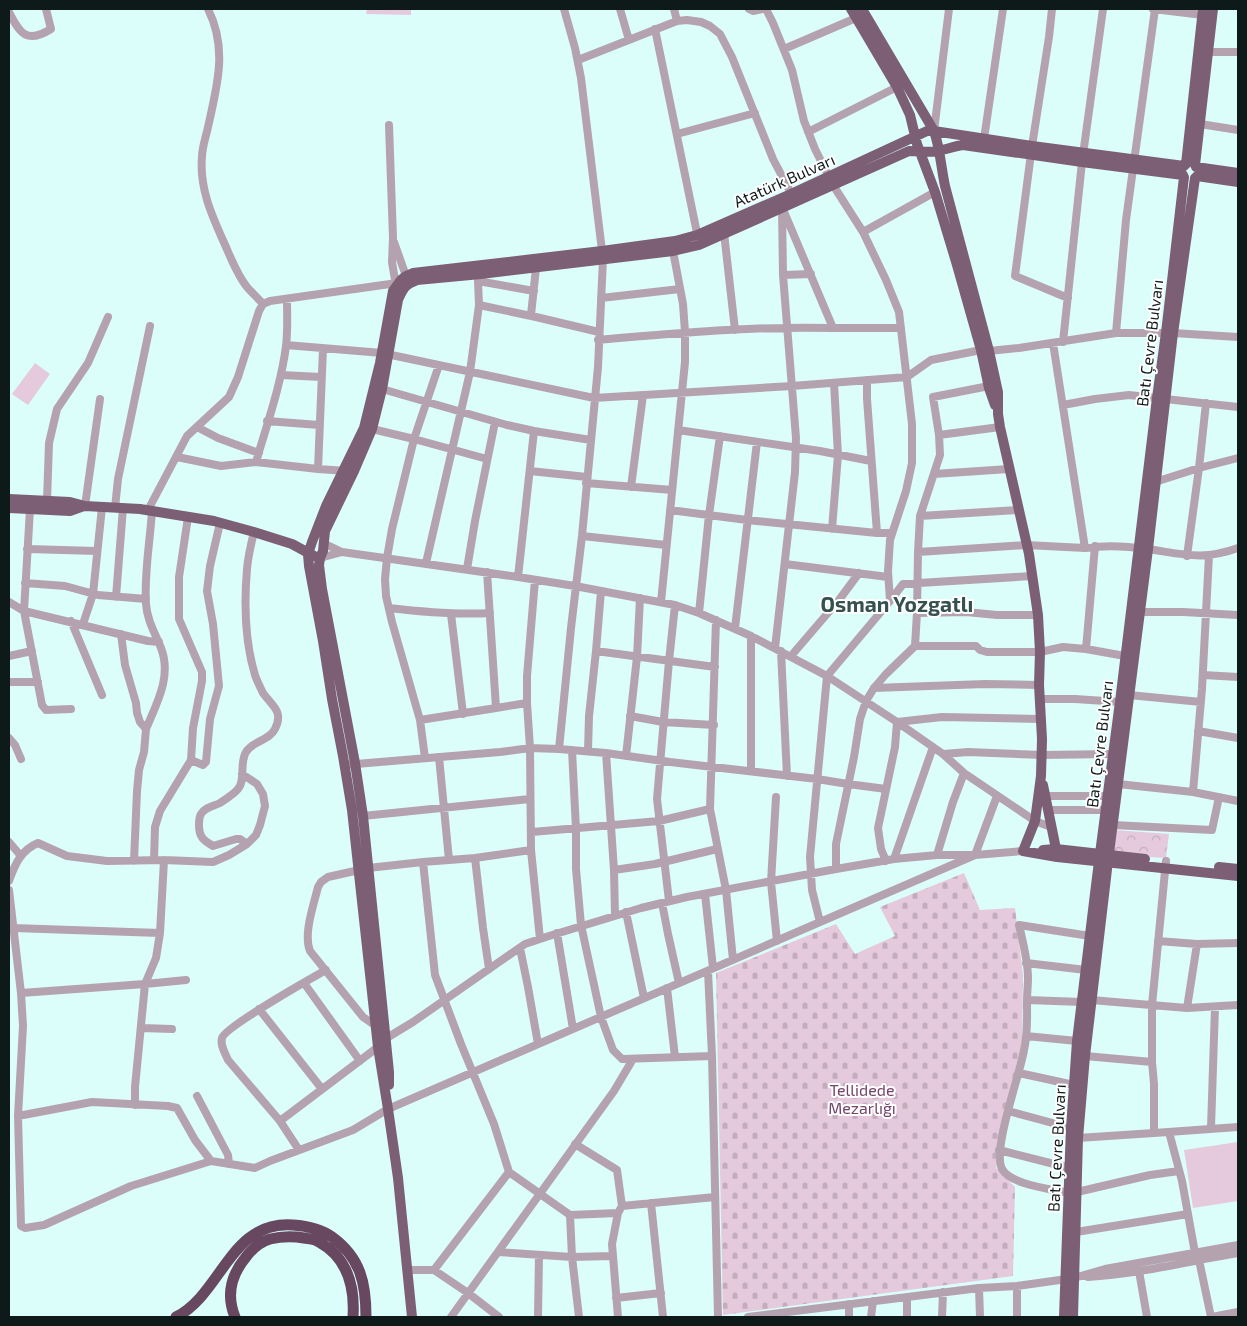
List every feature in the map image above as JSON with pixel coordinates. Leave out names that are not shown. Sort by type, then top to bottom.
[{"type":"highway","points":[[176,1317],[184,1313],[196,1302],[239,1246],[259,1231],[286,1224],[306,1226],[326,1232],[343,1244],[361,1273],[365,1290],[366,1317]]},
{"type":"highway","points":[[235,1317],[230,1296],[232,1281],[237,1267],[252,1249],[269,1239],[291,1236],[318,1241],[338,1256],[350,1277],[354,1304],[353,1317]]},
{"type":"main road","points":[[1190,171],[1200,124],[1213,9]]},
{"type":"main road","points":[[857,12],[934,131],[945,186],[985,351],[988,386],[998,414]]},
{"type":"main road","points":[[857,12],[910,114],[916,144],[935,192],[998,392],[1000,428],[1026,545],[1038,615],[1041,776],[1035,821],[1024,851],[1104,857],[1238,876]]},
{"type":"main road","points":[[1190,171],[1203,12]]},
{"type":"main road","name":"Atatürk Bulvarı","points":[[831,181],[927,131],[984,139],[1032,150],[1134,165],[1190,171],[1238,173]]},
{"type":"main road","name":"Atatürk Bulvarı","points":[[406,276],[413,273],[603,255],[673,251],[831,181],[909,151],[939,151],[963,145],[1032,150]]},
{"type":"main road","name":"Atatürk Bulvarı","points":[[1190,171],[1238,182]]},
{"type":"main road","name":"Batı Çevre Bulvarı","points":[[1064,1317],[1076,1232],[1070,1168],[1077,1041],[1087,1001],[1104,857],[1107,796],[1120,702],[1130,655],[1136,612],[1190,171]]},
{"type":"main road","name":"Atatürk Bulvarı","points":[[400,287],[417,280],[480,278],[675,241],[698,240],[724,233],[782,207],[793,198]]},
{"type":"main road","points":[[368,428],[375,386],[385,354],[400,287],[406,276]]},
{"type":"main road","points":[[385,354],[382,389],[368,428],[325,531],[323,551],[319,565],[350,764],[352,810],[363,870],[385,1039],[389,1072],[388,1108]]},
{"type":"main road","name":"Batı Çevre Bulvarı","points":[[1144,548],[1155,482],[1161,398]]},
{"type":"main road","points":[[349,471],[326,506],[308,554],[332,699],[363,816],[363,870],[378,1047],[398,1178],[412,1317]]},
{"type":"main road","points":[[9,499],[70,502],[85,506],[150,511],[220,523],[292,544],[308,554],[320,558]]},
{"type":"main road","points":[[9,508],[70,511],[85,506]]},
{"type":"main road","points":[[292,544],[323,543]]},
{"type":"main road","name":"Batı Çevre Bulvarı","points":[[1073,1317],[1070,1279],[1073,1192],[1085,1056],[1086,970],[1104,857],[1113,825],[1129,695],[1130,655]]},
{"type":"main road","points":[[1041,776],[1057,853]]},
{"type":"main road","points":[[1165,865],[1238,869]]},
{"type":"street","points":[[9,12],[20,32],[31,37],[42,35],[51,29],[46,9]]},
{"type":"street","points":[[208,9],[217,30],[220,45],[220,64],[218,84],[202,154],[201,171],[204,192],[213,219],[232,262],[247,287],[263,304]]},
{"type":"street","points":[[560,749],[598,367],[603,255],[578,60],[564,9]]},
{"type":"street","points":[[620,9],[628,40]]},
{"type":"street","points":[[674,9],[677,21]]},
{"type":"street","points":[[749,9],[753,12],[762,9]]},
{"type":"street","points":[[766,9],[792,70],[804,121],[814,149],[831,181],[863,232],[886,280],[898,312],[912,424],[912,463],[906,491],[890,540],[888,577],[890,601]]},
{"type":"street","points":[[934,131],[949,9]]},
{"type":"street","points":[[984,139],[1003,9]]},
{"type":"street","points":[[1052,9],[1015,276],[1068,298]]},
{"type":"street","points":[[1063,342],[1083,158],[1103,9]]},
{"type":"street","points":[[1116,333],[1126,220],[1154,9],[1203,12]]},
{"type":"street","points":[[784,50],[857,12]]},
{"type":"street","points":[[578,60],[677,21],[701,22],[710,26],[720,34],[732,57],[773,159],[793,198]]},
{"type":"street","points":[[655,29],[698,240]]},
{"type":"street","points":[[1208,52],[1238,52]]},
{"type":"street","points":[[808,132],[897,87]]},
{"type":"street","points":[[677,134],[755,113]]},
{"type":"street","points":[[1200,124],[1238,130]]},
{"type":"street","points":[[389,125],[393,238],[392,262],[400,287]]},
{"type":"street","points":[[863,232],[935,192]]},
{"type":"street","points":[[782,207],[833,328]]},
{"type":"street","points":[[782,207],[783,275],[796,448],[778,649],[787,776]]},
{"type":"street","points":[[724,233],[735,330]]},
{"type":"street","points":[[393,238],[406,276]]},
{"type":"street","points":[[660,602],[685,362],[686,332],[673,251]]},
{"type":"street","points":[[531,315],[536,268]]},
{"type":"street","points":[[783,275],[811,274]]},
{"type":"street","points":[[426,563],[470,372],[479,305],[480,278],[534,291]]},
{"type":"street","points":[[134,861],[139,770],[144,752],[146,729],[160,695],[166,668],[162,649],[152,627],[146,605],[150,511],[187,436],[229,397],[238,377],[259,311],[263,304],[270,301],[390,284],[400,287]]},
{"type":"street","points":[[601,298],[680,289]]},
{"type":"street","points":[[256,462],[281,375],[288,322],[287,299]]},
{"type":"street","points":[[479,305],[531,315],[599,332]]},
{"type":"street","points":[[47,501],[49,443],[56,409],[88,363],[108,317]]},
{"type":"street","points":[[116,597],[118,479],[150,326]]},
{"type":"street","points":[[598,340],[686,332],[788,327],[901,328]]},
{"type":"street","points":[[286,345],[385,354],[594,398],[907,377],[932,360],[1116,333],[1170,333],[1238,337]]},
{"type":"street","points":[[1053,343],[1085,548]]},
{"type":"street","points":[[318,469],[323,349]]},
{"type":"street","points":[[425,758],[420,720],[385,591],[386,558],[414,439],[440,365]]},
{"type":"street","points":[[281,375],[322,377]]},
{"type":"street","points":[[868,380],[867,399],[877,533]]},
{"type":"street","points":[[832,529],[838,455],[834,383]]},
{"type":"street","points":[[836,869],[836,844],[860,719],[866,701],[886,674],[915,646],[920,516],[940,455],[933,397],[988,386]]},
{"type":"street","points":[[382,389],[494,422],[534,431],[591,440]]},
{"type":"street","points":[[632,487],[643,395]]},
{"type":"street","points":[[1063,405],[1129,395],[1238,407]]},
{"type":"street","points":[[85,506],[100,399]]},
{"type":"street","points":[[1187,556],[1206,403]]},
{"type":"street","points":[[267,421],[319,425]]},
{"type":"street","points":[[467,569],[494,422]]},
{"type":"street","points":[[197,428],[259,453]]},
{"type":"street","points":[[368,428],[487,459]]},
{"type":"street","points":[[939,435],[1000,428]]},
{"type":"street","points":[[678,430],[871,461]]},
{"type":"street","points":[[518,576],[534,431]]},
{"type":"street","points":[[699,613],[720,436]]},
{"type":"street","points":[[735,628],[757,442]]},
{"type":"street","points":[[177,457],[221,466],[256,462],[349,471]]},
{"type":"street","points":[[1155,482],[1238,458]]},
{"type":"street","points":[[934,474],[1009,469]]},
{"type":"street","points":[[530,471],[632,487],[672,490]]},
{"type":"street","points":[[83,624],[92,594],[102,507]]},
{"type":"street","points":[[30,509],[24,611],[42,705],[46,710],[71,710]]},
{"type":"street","points":[[670,510],[832,529],[892,533]]},
{"type":"street","points":[[920,516],[1018,510]]},
{"type":"street","points":[[154,860],[155,827],[160,811],[191,760],[193,728],[202,682],[202,672],[179,619],[179,577],[188,517]]},
{"type":"street","points":[[191,760],[203,765],[206,762],[210,719],[219,686],[213,624],[207,591],[210,566],[220,523]]},
{"type":"street","points":[[247,844],[240,839],[236,839],[213,846],[203,840],[199,828],[200,815],[204,810],[222,802],[239,788],[242,760],[247,750],[274,730],[278,718],[276,709],[257,682],[252,665],[245,618],[247,568],[254,532]]},
{"type":"street","points":[[582,536],[666,545]]},
{"type":"street","points":[[323,543],[342,552],[518,576],[675,605],[699,613],[778,649],[827,676],[897,722],[997,796],[1035,821],[1051,827]]},
{"type":"street","points":[[918,552],[1026,545],[1144,548],[1187,556],[1209,556],[1238,548]]},
{"type":"street","points":[[1086,650],[1095,546]]},
{"type":"street","points":[[27,549],[97,551]]},
{"type":"street","points":[[320,558],[342,552]]},
{"type":"street","points":[[1193,792],[1203,675],[1209,556]]},
{"type":"street","points":[[785,564],[888,577]]},
{"type":"street","points":[[487,572],[496,708]]},
{"type":"street","points":[[791,656],[839,600],[859,573]]},
{"type":"street","points":[[820,922],[812,890],[810,858],[827,676],[903,584],[1032,576]]},
{"type":"street","points":[[535,580],[527,676],[527,703],[530,748],[531,850],[540,939]]},
{"type":"street","points":[[25,583],[65,586],[98,595],[146,599]]},
{"type":"street","points":[[588,752],[589,716],[601,591]]},
{"type":"street","points":[[626,756],[640,598]]},
{"type":"street","points":[[9,602],[24,611],[159,642]]},
{"type":"street","points":[[675,605],[657,799],[665,862],[665,902],[679,983]]},
{"type":"street","points":[[389,608],[450,614],[490,613]]},
{"type":"street","points":[[917,613],[966,612],[997,615],[1038,615]]},
{"type":"street","points":[[1136,612],[1238,615]]},
{"type":"street","points":[[450,614],[463,714]]},
{"type":"street","points":[[716,620],[710,809],[726,890],[733,960]]},
{"type":"street","points":[[71,621],[102,695]]},
{"type":"street","points":[[121,634],[125,665],[137,713],[140,722],[146,729]]},
{"type":"street","points":[[751,636],[751,771]]},
{"type":"street","points":[[915,646],[976,646],[986,652],[1040,652],[1063,647],[1130,655]]},
{"type":"street","points":[[596,651],[715,667]]},
{"type":"street","points":[[9,656],[32,652]]},
{"type":"street","points":[[1203,675],[1238,677]]},
{"type":"street","points":[[9,682],[38,682]]},
{"type":"street","points":[[874,688],[985,684],[1039,685]]},
{"type":"street","points":[[1040,699],[1120,702],[1129,695],[1201,702]]},
{"type":"street","points":[[420,720],[527,703]]},
{"type":"street","points":[[630,716],[663,722],[714,725]]},
{"type":"street","points":[[897,722],[942,717],[1041,719]]},
{"type":"street","points":[[890,860],[882,849],[878,828],[895,747],[897,722]]},
{"type":"street","points":[[1198,731],[1238,738]]},
{"type":"street","points":[[9,738],[15,745],[21,759]]},
{"type":"street","points":[[890,860],[932,747]]},
{"type":"street","points":[[350,764],[530,748],[560,749],[606,753],[886,789]]},
{"type":"street","points":[[572,750],[576,868],[581,925],[601,1017],[613,1050],[622,1059],[712,1056]]},
{"type":"street","points":[[942,754],[968,752],[1042,755],[1113,754]]},
{"type":"street","points":[[606,753],[615,915]]},
{"type":"street","points":[[439,757],[449,860]]},
{"type":"street","points":[[937,855],[964,773]]},
{"type":"street","points":[[9,881],[15,862],[31,846],[38,843],[67,856],[107,861],[164,860],[213,862],[229,855],[247,844],[256,834],[265,806],[263,794],[257,784],[242,774]]},
{"type":"street","points":[[1118,784],[1193,792],[1238,801]]},
{"type":"street","points":[[9,890],[23,1026],[18,1116],[21,1226],[25,1228],[44,1225],[131,1186],[211,1161],[255,1168],[353,1130],[388,1108],[975,855],[997,796]]},
{"type":"street","points":[[1045,796],[1107,796]]},
{"type":"street","points":[[776,797],[771,882],[777,940]]},
{"type":"street","points":[[1113,825],[1212,830],[1219,797]]},
{"type":"street","points":[[363,816],[530,799]]},
{"type":"street","points":[[532,832],[659,821],[710,809]]},
{"type":"street","points":[[1048,810],[1106,810]]},
{"type":"street","points":[[9,842],[21,856]]},
{"type":"street","points":[[614,870],[665,862],[718,849]]},
{"type":"street","points":[[376,1026],[363,1017],[310,951],[307,944],[318,886],[321,882],[328,877],[363,870],[531,850]]},
{"type":"street","points":[[385,1039],[525,944],[581,925],[665,902],[836,869],[890,860],[937,855],[975,855],[1024,851]]},
{"type":"street","points":[[475,858],[489,969]]},
{"type":"street","points":[[135,1105],[145,984],[156,958],[160,933],[164,860]]},
{"type":"street","points":[[423,862],[435,975],[494,1124],[509,1172],[570,1215],[650,1203],[716,1197]]},
{"type":"street","points":[[1154,1133],[1152,1006],[1165,865]]},
{"type":"street","points":[[705,894],[710,969],[718,1317]]},
{"type":"street","points":[[626,912],[644,998]]},
{"type":"street","points":[[1090,936],[1019,925],[1028,976],[1027,1024],[1024,1050],[999,1150],[1002,1168],[1008,1176],[1022,1182],[1073,1192],[1150,1175],[1179,1171]]},
{"type":"street","points":[[14,928],[160,933]]},
{"type":"street","points":[[557,933],[573,1029]]},
{"type":"street","points":[[1158,941],[1197,944],[1238,943]]},
{"type":"street","points":[[1187,1008],[1197,944]]},
{"type":"street","points":[[520,948],[538,1044]]},
{"type":"street","points":[[1026,963],[1086,970]]},
{"type":"street","points":[[299,1150],[280,1121],[228,1060],[222,1048],[222,1037],[226,1032],[259,1010],[326,970]]},
{"type":"street","points":[[21,993],[186,980]]},
{"type":"street","points":[[304,983],[360,1061]]},
{"type":"street","points":[[667,988],[675,1058]]},
{"type":"street","points":[[1027,1000],[1087,1001],[1187,1008],[1238,1005]]},
{"type":"street","points":[[1211,1128],[1216,1007]]},
{"type":"street","points":[[259,1010],[322,1089]]},
{"type":"street","points":[[142,1028],[172,1029]]},
{"type":"street","points":[[1026,1036],[1077,1041]]},
{"type":"street","points":[[280,1121],[378,1047]]},
{"type":"street","points":[[1085,1056],[1152,1062]]},
{"type":"street","points":[[451,1317],[614,1091],[633,1059]]},
{"type":"street","points":[[1018,1073],[1074,1085]]},
{"type":"street","points":[[197,1096],[228,1155],[229,1164]]},
{"type":"street","points":[[18,1116],[92,1102],[177,1108],[195,1140],[211,1161]]},
{"type":"street","points":[[1008,1111],[1071,1128],[1078,1138],[1238,1127]]},
{"type":"street","points":[[1169,1132],[1179,1171],[1195,1252],[1199,1260],[1212,1317],[1238,1312]]},
{"type":"street","points":[[575,1144],[617,1170],[620,1209],[612,1244],[612,1256],[618,1317]]},
{"type":"street","points":[[999,1150],[1070,1168]]},
{"type":"street","points":[[434,1270],[509,1172]]},
{"type":"street","points":[[650,1203],[663,1317]]},
{"type":"street","points":[[1076,1232],[1188,1214]]},
{"type":"street","points":[[570,1215],[572,1257],[579,1317]]},
{"type":"street","points":[[1070,1279],[1105,1269],[1238,1245]]},
{"type":"street","points":[[498,1252],[572,1257],[612,1256]]},
{"type":"street","points":[[748,1317],[807,1313],[849,1304],[943,1292],[1104,1276],[1238,1253]]},
{"type":"street","points":[[538,1317],[539,1255]]},
{"type":"street","points":[[407,1270],[434,1270],[499,1317]]},
{"type":"street","points":[[1139,1271],[1147,1317]]},
{"type":"street","points":[[1017,1286],[1017,1317]]},
{"type":"street","points":[[979,1288],[980,1317]]},
{"type":"street","points":[[942,1317],[943,1292]]},
{"type":"street","points":[[616,1298],[661,1293]]},
{"type":"street","points":[[907,1297],[907,1317]]},
{"type":"street","points":[[871,1317],[872,1301]]},
{"type":"street","points":[[849,1304],[849,1317]]},
{"type":"green space","points":[[367,9],[411,9],[411,15],[366,14]]},
{"type":"green space","points":[[35,363],[50,374],[28,405],[12,394]]},
{"type":"green space","points":[[1115,830],[1169,834],[1166,858],[1113,855]]},
{"type":"green space","name":"Tellidede Mezarlığı","points":[[964,873],[980,910],[1015,908],[1023,975],[1022,1048],[1003,1126],[996,1168],[1015,1187],[1013,1276],[723,1315],[716,973],[836,924],[855,954],[895,936],[880,907]]},
{"type":"green space","points":[[1238,1142],[1238,1201],[1193,1208],[1184,1150]]},
{"type":"district","name":"Osman Yozgatlı","points":[[897,603]]}]
